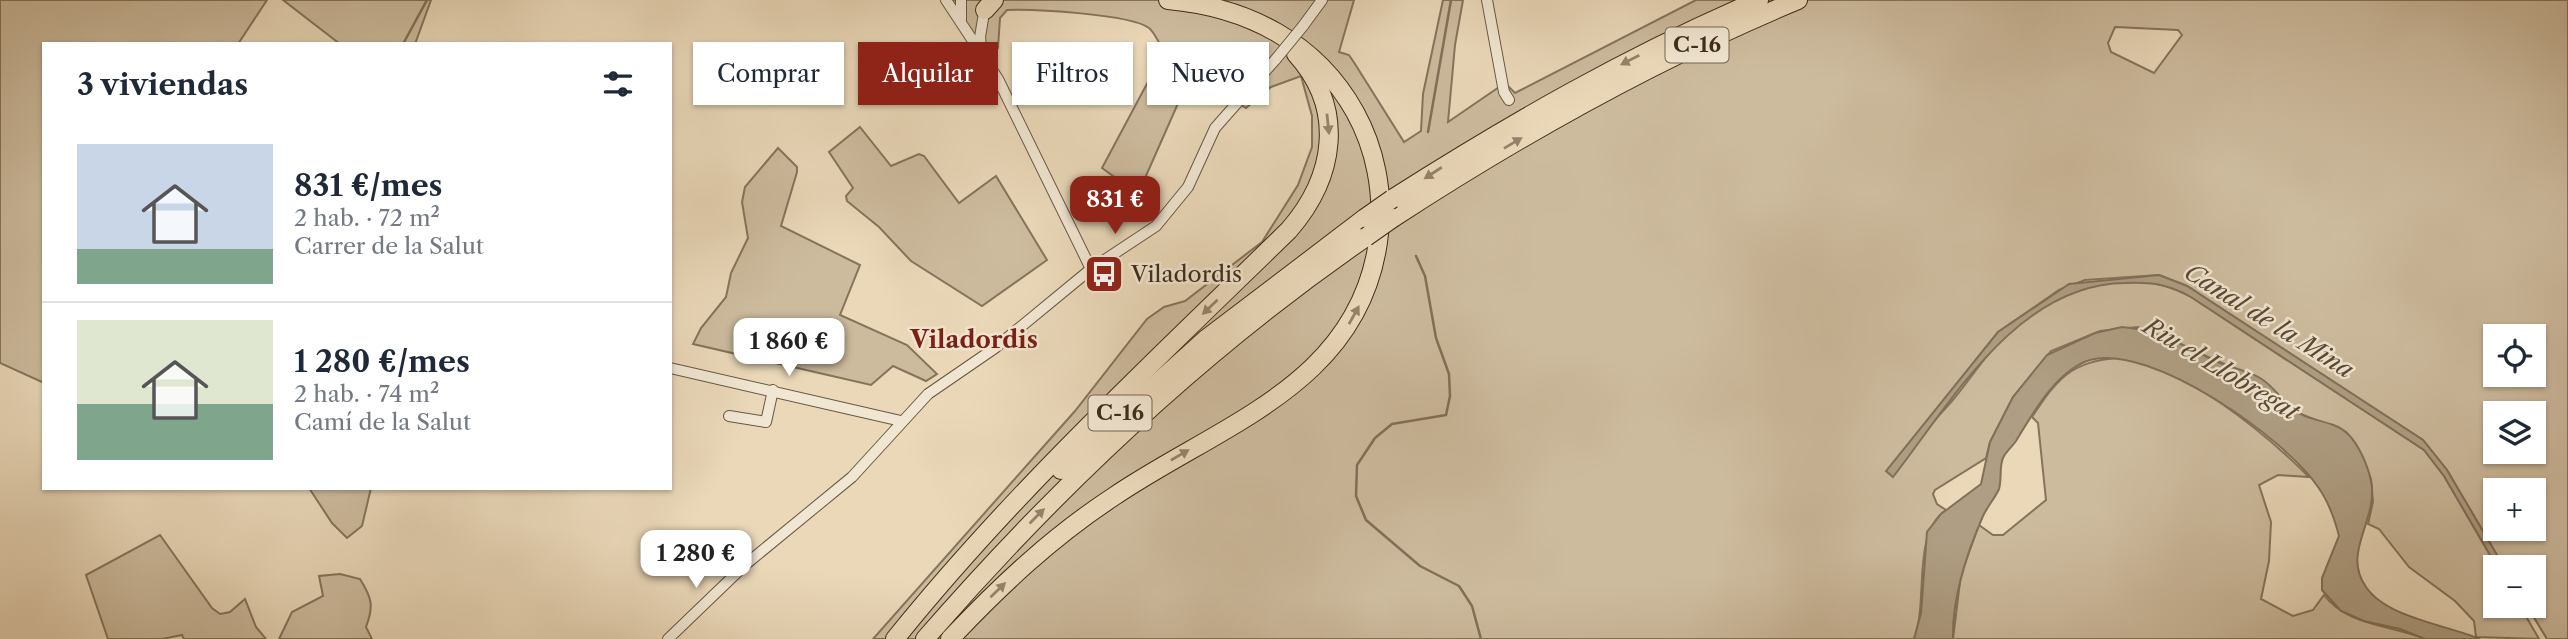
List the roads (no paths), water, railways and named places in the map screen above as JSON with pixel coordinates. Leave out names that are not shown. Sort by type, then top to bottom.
[{"type":"highway","points":[[950,639],[1028,562],[1084,517],[1168,462],[1262,408],[1299,382],[1335,344],[1356,313],[1371,276],[1381,217],[1378,183],[1368,139],[1348,100],[1323,66],[1287,36],[1234,13],[1168,0]]},
{"type":"highway","name":"C-16","points":[[904,639],[1008,522],[1112,421],[1206,339],[1365,218],[1507,127],[1590,81],[1759,0]]},
{"type":"highway","name":"C-16","points":[[925,639],[1020,533],[1124,432],[1256,318],[1366,237],[1464,172],[1598,95],[1744,23],[1798,0]]},
{"type":"highway","points":[[895,639],[991,525],[1049,464],[1289,230],[1314,198],[1328,150],[1325,104],[1304,63],[1268,28]]},
{"type":"street","points":[[946,0],[976,42]]},
{"type":"street","points":[[961,0],[961,21]]},
{"type":"street","points":[[668,639],[746,564],[852,477],[928,394],[995,348],[1091,269],[1156,226],[1188,187],[1214,128],[1276,59],[1322,0]]},
{"type":"street","points":[[1487,0],[1504,92],[1509,100]]},
{"type":"street","points":[[981,42],[988,3]]},
{"type":"street","points":[[998,83],[1091,269]]},
{"type":"street","points":[[672,368],[901,421]]},
{"type":"street","points":[[729,416],[766,422],[773,390]]},
{"type":"water","points":[[2159,275],[2187,286],[2423,440],[2447,470],[2483,531],[2483,541],[2489,541],[2497,555],[2490,555],[2444,476],[2424,450],[2191,297],[2160,285],[2125,283],[2087,289],[2052,303],[2020,325],[1991,352],[1964,382],[1893,477],[1886,471],[1998,332],[2069,284]]},
{"type":"water","name":"Riu el Llobregat","points":[[2122,327],[2157,334],[2217,362],[2254,375],[2270,385],[2301,415],[2336,426],[2348,434],[2363,456],[2371,481],[2370,509],[2357,561],[2359,574],[2366,587],[2376,598],[2403,613],[2480,639],[2425,639],[2400,629],[2364,621],[2341,611],[2322,590],[2322,578],[2339,536],[2322,492],[2301,467],[2277,444],[2214,399],[2147,366],[2116,359],[2090,360],[2078,365],[2057,383],[2038,406],[2003,458],[1999,489],[1983,516],[1961,576],[1953,639],[1914,639],[1921,613],[1927,532],[1941,514],[1981,484],[1990,442],[2013,397],[2047,355],[2095,333]]},
{"type":"waterway","points":[[404,42],[427,0]]},
{"type":"waterway","points":[[1428,132],[1451,0]]},
{"type":"waterway","points":[[1416,256],[1425,276],[1436,338],[1449,374],[1450,396],[1446,415],[1392,424],[1375,438],[1357,465],[1356,496],[1366,520],[1420,566],[1459,586],[1472,606],[1481,639]]},
{"type":"place","name":"Viladordis","points":[[1104,274]]},
{"type":"district","name":"Viladordis","points":[[974,340]]},
{"type":"water label","name":"Canal de la Mina","points":[[2269,321]]}]
